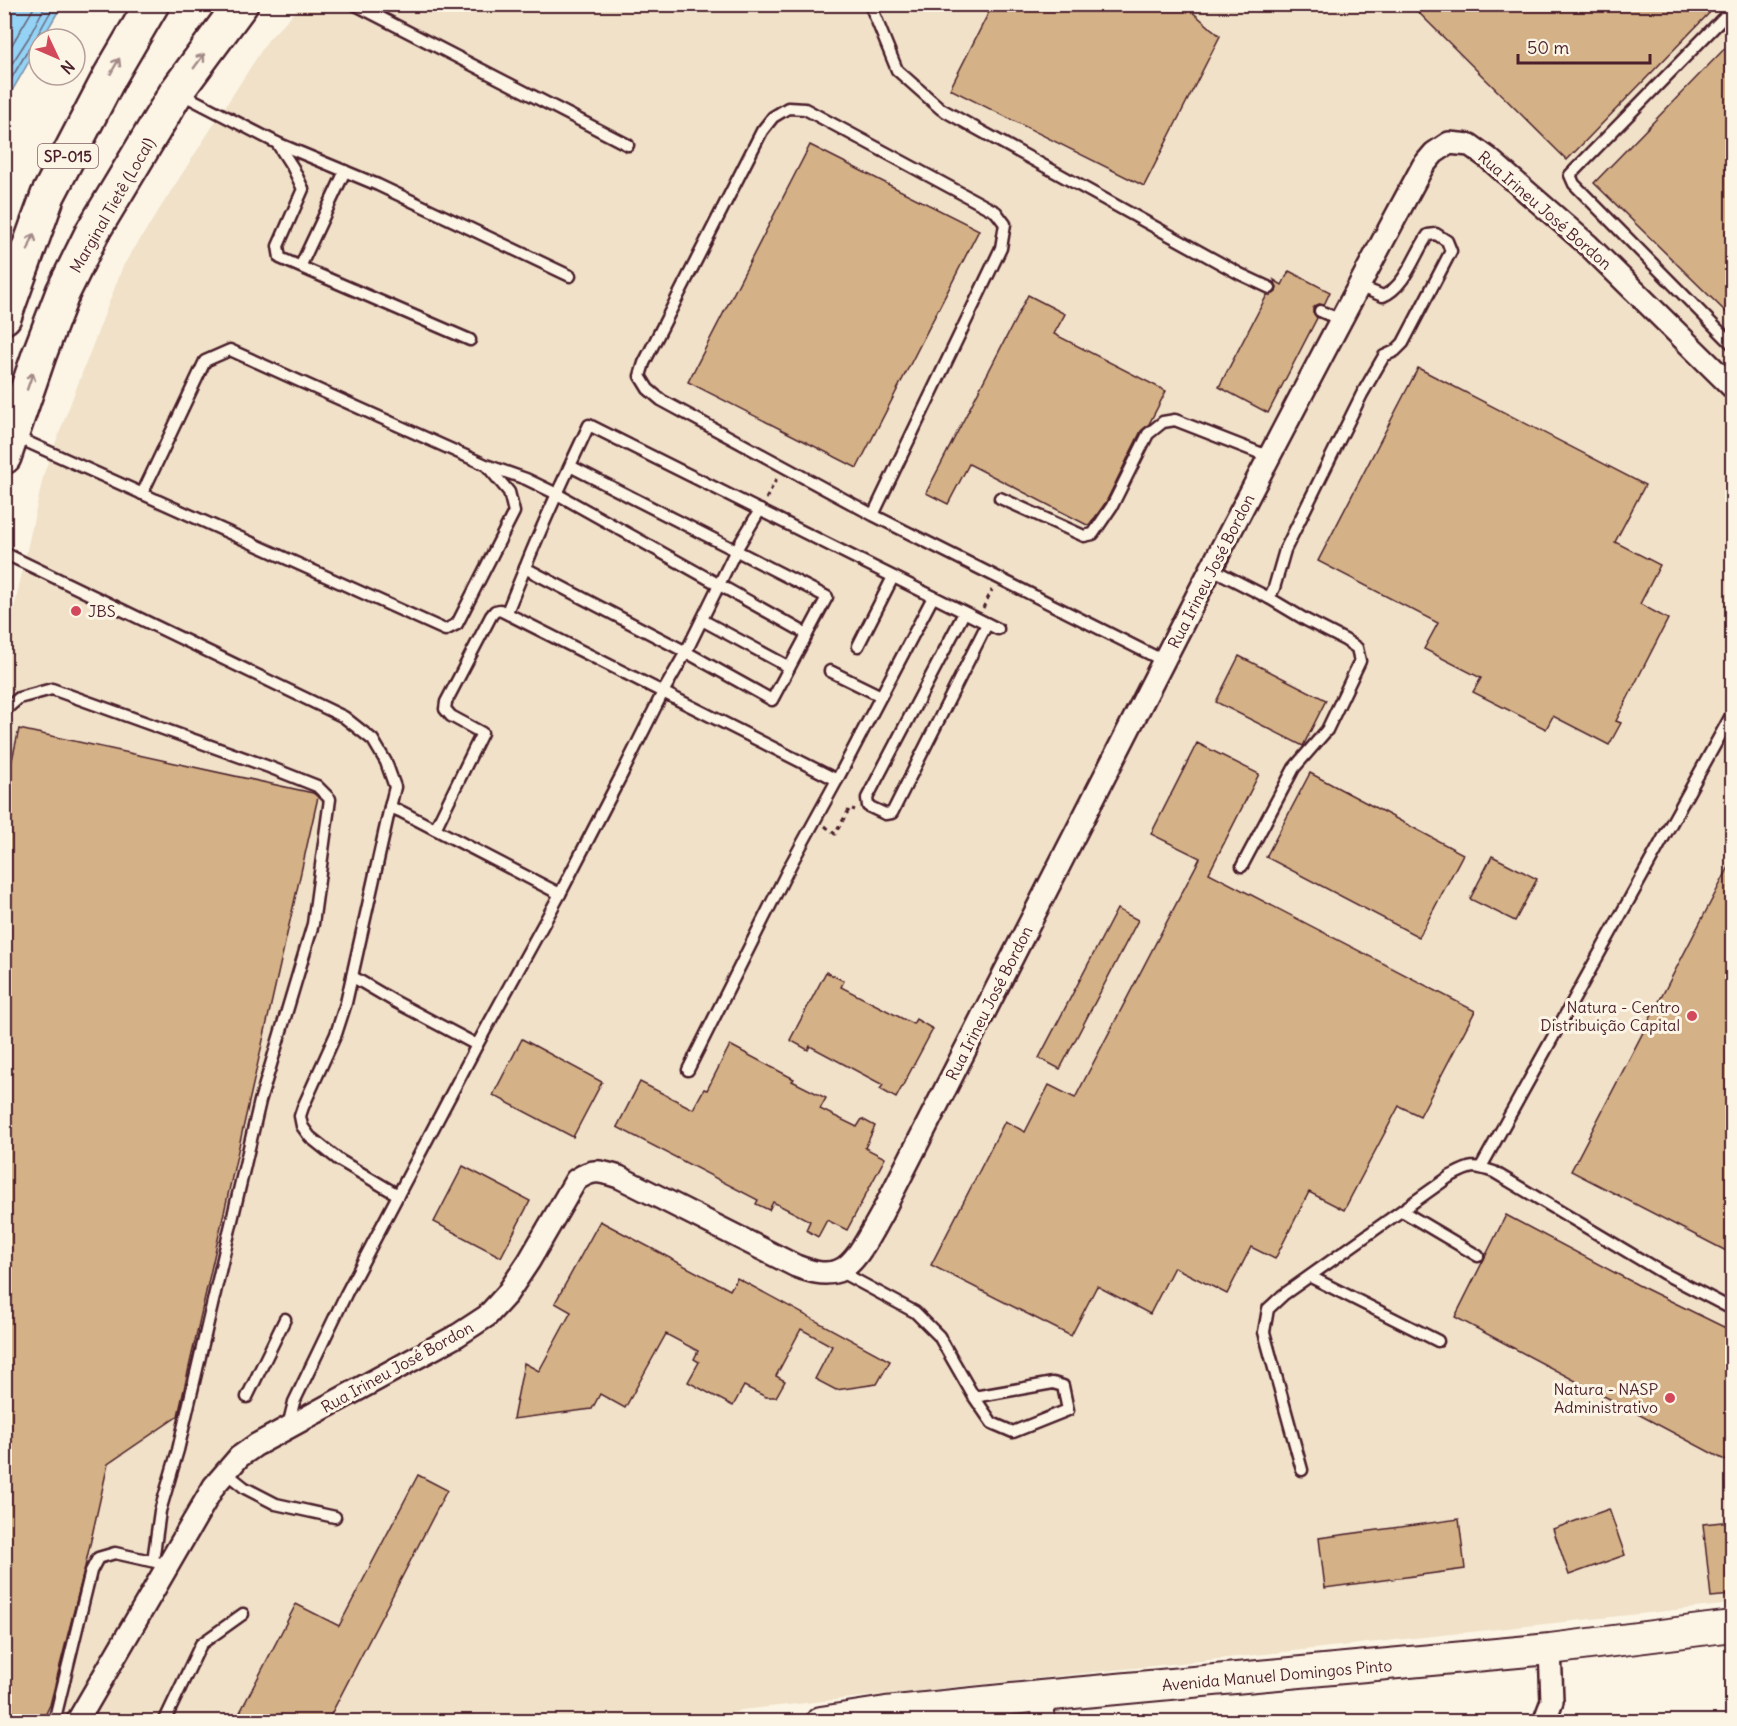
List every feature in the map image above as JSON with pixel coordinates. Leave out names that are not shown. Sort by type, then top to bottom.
[{"type":"highway","name":"SP-015","points":[[4,317],[48,195],[110,76],[152,4]]},
{"type":"highway","name":"Marginal Tietê (Local)","points":[[8,446],[63,292],[93,231],[177,91],[241,4]]},
{"type":"street","name":"Rua Irineu José Bordon","points":[[77,1722],[160,1563],[225,1472],[239,1458],[288,1427],[458,1335],[487,1316],[507,1294],[529,1261],[576,1180],[586,1173],[594,1171],[619,1178],[810,1271],[825,1273],[839,1271],[849,1264],[860,1251],[881,1215],[1358,286],[1423,166],[1434,153],[1449,143],[1470,145],[1488,158],[1588,245],[1732,387]]},
{"type":"street","name":"Avenida Manuel Domingos Pinto","points":[[821,1722],[1043,1709],[1732,1626]]},
{"type":"street","points":[[1544,1722],[1552,1701],[1550,1649]]},
{"type":"lane","points":[[354,4],[628,146]]},
{"type":"lane","points":[[870,4],[897,70],[940,109],[1270,288]]},
{"type":"lane","points":[[1732,9],[1570,175],[1574,184],[1732,344]]},
{"type":"lane","points":[[177,91],[277,143],[345,171],[570,276]]},
{"type":"lane","points":[[873,515],[1001,248],[1005,224],[996,212],[805,109],[788,108],[774,117],[762,131],[644,363],[640,376],[648,389],[662,399],[873,515],[1164,661]]},
{"type":"lane","points":[[277,143],[303,189],[278,246],[280,258],[301,265],[470,340]]},
{"type":"lane","points":[[301,265],[345,171]]},
{"type":"lane","points":[[1269,598],[1285,550],[1362,394],[1384,356],[1395,351],[1403,343],[1443,268],[1450,251],[1447,241],[1436,234],[1428,235],[1393,291],[1383,296],[1358,286]]},
{"type":"lane","points":[[1320,311],[1341,320]]},
{"type":"lane","points":[[142,494],[205,361],[230,350],[486,465],[526,479],[557,494],[807,634]]},
{"type":"lane","points":[[1000,498],[1084,536],[1093,534],[1112,506],[1148,435],[1162,422],[1175,420],[1270,457]]},
{"type":"lane","points":[[507,612],[540,531],[589,425],[998,629]]},
{"type":"lane","points":[[8,446],[142,494],[445,630],[457,624],[514,512],[509,492],[486,465]]},
{"type":"lane","points":[[525,568],[772,700],[827,597],[570,466]]},
{"type":"lane","points":[[288,1427],[294,1402],[315,1357],[398,1195],[560,894],[663,692],[686,652],[736,550],[760,510]]},
{"type":"lane","points":[[4,553],[344,717],[373,740],[386,762],[395,787],[353,976],[336,1034],[300,1116],[302,1126],[310,1137],[357,1173],[398,1195]]},
{"type":"lane","points":[[1212,569],[1346,640],[1357,648],[1360,661],[1326,730],[1294,768],[1242,866]]},
{"type":"lane","points":[[858,646],[893,577]]},
{"type":"lane","points":[[688,1070],[791,864],[933,597]]},
{"type":"lane","points":[[435,829],[482,733],[451,716],[445,709],[446,702],[491,616],[495,611],[500,610],[837,780]]},
{"type":"lane","points":[[964,613],[867,798],[868,806],[878,811],[888,815],[892,813],[982,621]]},
{"type":"lane","points":[[702,620],[789,667]]},
{"type":"lane","points":[[830,671],[881,696]]},
{"type":"lane","points":[[4,711],[19,698],[52,689],[269,767],[317,786],[330,799],[313,924],[260,1101],[178,1450],[160,1511],[160,1563],[115,1552],[98,1558],[90,1571],[54,1722]]},
{"type":"lane","points":[[1481,1167],[1732,714]]},
{"type":"lane","points":[[390,807],[560,894]]},
{"type":"lane","points":[[353,976],[394,1001],[477,1045]]},
{"type":"lane","points":[[1302,1470],[1264,1332],[1268,1309],[1449,1177],[1468,1167],[1481,1167],[1494,1172],[1663,1273],[1732,1309]]},
{"type":"lane","points":[[1402,1211],[1478,1256]]},
{"type":"lane","points":[[839,1271],[915,1312],[939,1336],[974,1397],[992,1422],[1013,1432],[1068,1410],[1063,1386],[1053,1383],[974,1397]]},
{"type":"lane","points":[[1311,1277],[1438,1341]]},
{"type":"lane","points":[[247,1397],[285,1319]]},
{"type":"lane","points":[[225,1472],[245,1488],[276,1504],[335,1517]]},
{"type":"lane","points":[[164,1722],[201,1644],[243,1614]]},
{"type":"path","points":[[760,510],[784,466]]},
{"type":"path","points":[[982,621],[998,578]]},
{"type":"path","points":[[816,820],[835,834],[850,808],[872,819],[878,811]]},
{"type":"shaded area","points":[[301,5],[1732,5],[1732,1604],[741,1710],[707,1721],[5,1722],[5,649],[44,473],[123,266],[268,40]]},
{"type":"water","points":[[5,4],[62,5],[49,27],[27,27],[27,65],[5,103]]},
{"type":"building","points":[[993,4],[1183,4],[1220,36],[1144,186],[950,89]]},
{"type":"building","points":[[1410,4],[1718,4],[1567,160]]},
{"type":"building","points":[[1732,41],[1732,318],[1594,183]]},
{"type":"building","points":[[810,145],[979,230],[857,468],[688,382]]},
{"type":"building","points":[[1289,271],[1330,292],[1324,305],[1319,304],[1313,308],[1317,318],[1268,413],[1219,387],[1267,295],[1276,292],[1277,287],[1274,280],[1282,285]]},
{"type":"building","points":[[1028,295],[1065,314],[1054,334],[1166,391],[1149,424],[1141,431],[1106,502],[1089,526],[969,464],[948,504],[926,493]]},
{"type":"building","points":[[1418,368],[1645,485],[1615,542],[1660,565],[1640,604],[1668,619],[1616,721],[1621,723],[1609,745],[1553,716],[1546,729],[1473,692],[1481,678],[1424,649],[1438,623],[1318,561]]},
{"type":"building","points":[[1239,656],[1326,700],[1303,746],[1216,702]]},
{"type":"building","points":[[19,729],[313,793],[318,797],[178,1416],[108,1464],[50,1705],[42,1722],[4,1722],[4,795]]},
{"type":"building","points":[[1197,743],[1259,774],[1209,873],[1475,1011],[1420,1116],[1399,1106],[1344,1210],[1309,1192],[1275,1259],[1251,1247],[1227,1294],[1174,1267],[1150,1314],[1097,1286],[1071,1336],[931,1265],[1005,1121],[1025,1132],[1049,1085],[1075,1098],[1200,858],[1151,834]]},
{"type":"building","points":[[1310,773],[1463,854],[1419,937],[1266,857]]},
{"type":"building","points":[[1492,856],[1537,879],[1515,921],[1470,899]]},
{"type":"building","name":"Natura - Centro Distribuição Capital","points":[[1732,861],[1732,1254],[1571,1171]]},
{"type":"building","points":[[1117,909],[1138,920],[1060,1069],[1039,1058]]},
{"type":"building","points":[[826,972],[844,981],[841,987],[913,1024],[916,1019],[933,1029],[896,1098],[880,1089],[883,1085],[810,1046],[808,1050],[790,1040]]},
{"type":"building","points":[[522,1039],[602,1082],[573,1137],[493,1095]]},
{"type":"building","points":[[730,1045],[826,1098],[820,1109],[857,1127],[862,1119],[875,1126],[865,1148],[885,1158],[847,1230],[827,1220],[818,1237],[806,1230],[810,1221],[773,1202],[769,1210],[756,1204],[758,1200],[617,1127],[640,1082],[693,1109],[704,1089],[707,1090]]},
{"type":"building","points":[[463,1166],[530,1201],[501,1257],[434,1222]]},
{"type":"building","name":"Natura - NASP Administrativo","points":[[1506,1215],[1638,1285],[1732,1331],[1732,1464],[1455,1317]]},
{"type":"building","points":[[600,1221],[730,1290],[737,1278],[890,1361],[877,1384],[836,1390],[815,1379],[832,1346],[801,1329],[776,1376],[785,1381],[776,1397],[766,1397],[744,1386],[733,1406],[688,1382],[699,1362],[694,1359],[698,1351],[666,1334],[625,1408],[600,1394],[592,1409],[513,1419],[524,1363],[539,1371],[571,1312],[555,1303]]},
{"type":"building","points":[[418,1475],[447,1490],[327,1722],[235,1722],[296,1604],[339,1626]]},
{"type":"building","points":[[1609,1509],[1625,1555],[1569,1575],[1553,1529]]},
{"type":"building","points":[[1459,1519],[1465,1569],[1325,1588],[1319,1538]]},
{"type":"building","points":[[1732,1521],[1732,1595],[1711,1597],[1703,1524]]},
{"type":"place","name":"JBS","points":[[76,611]]},
{"type":"place","name":"Natura - Centro Distribuição Capital","points":[[1692,1016]]},
{"type":"place","name":"Natura - NASP Administrativo","points":[[1670,1398]]}]
